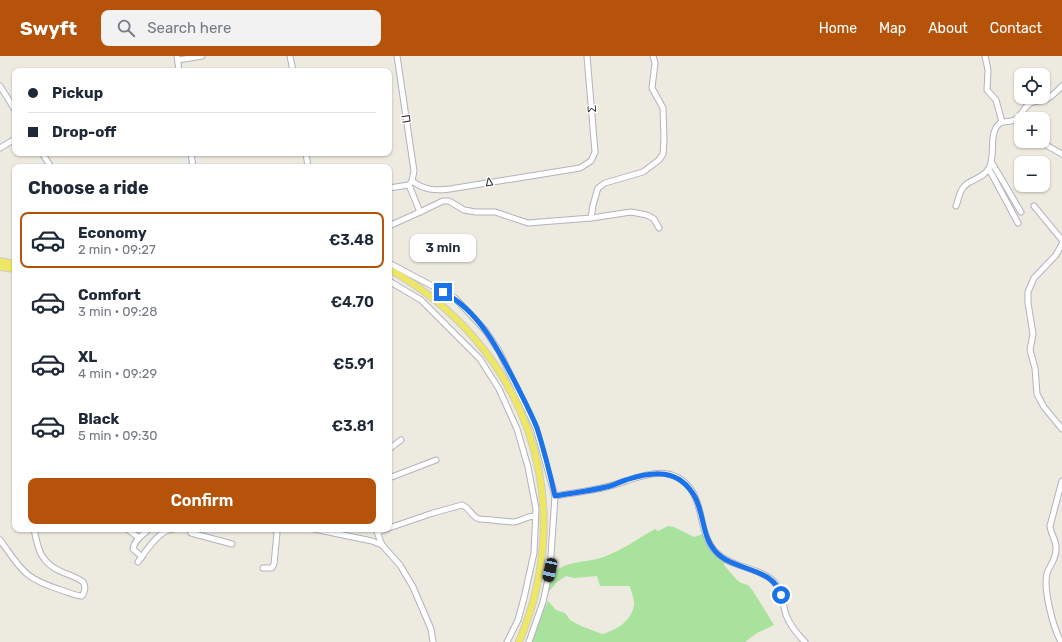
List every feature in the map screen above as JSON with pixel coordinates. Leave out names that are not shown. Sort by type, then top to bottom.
[{"type":"main road","points":[[0,261],[12,263]]},
{"type":"main road","points":[[0,267],[12,269]]},
{"type":"main road","points":[[392,271],[407,279],[437,301],[464,326],[496,364],[518,405],[526,427],[540,478],[544,527],[539,577],[534,599],[519,642]]},
{"type":"street","points":[[179,68],[177,58],[202,56]]},
{"type":"street","points":[[290,56],[292,68]]},
{"type":"street","name":"Π","points":[[397,56],[414,171],[411,183]]},
{"type":"street","name":"Σ","points":[[587,56],[595,152],[591,161]]},
{"type":"street","points":[[592,218],[595,195],[598,188],[605,183],[643,172],[659,160],[663,154],[663,108],[652,88],[655,62],[653,56]]},
{"type":"street","points":[[985,56],[988,70],[987,90],[996,100],[1002,122]]},
{"type":"street","points":[[0,86],[12,105]]},
{"type":"street","points":[[1023,112],[1027,105],[1031,102],[1047,99],[1062,86]]},
{"type":"street","points":[[956,206],[961,190],[967,184],[983,176],[989,170],[992,163],[994,134],[998,125],[1002,122],[1014,121]]},
{"type":"street","points":[[0,148],[12,141]]},
{"type":"street","points":[[1050,147],[1062,154]]},
{"type":"street","name":"Δ","points":[[411,183],[420,187],[439,190],[580,168],[591,161]]},
{"type":"street","points":[[992,163],[1020,212]]},
{"type":"street","points":[[989,170],[1018,223]]},
{"type":"street","points":[[392,187],[411,183],[420,212]]},
{"type":"street","points":[[392,225],[446,201],[451,202],[464,210],[476,212],[495,212],[528,223],[592,218],[621,212],[640,213],[654,219],[659,228]]},
{"type":"street","points":[[1034,206],[1062,240]]},
{"type":"street","points":[[1062,244],[1056,255],[1032,282],[1028,292],[1028,303],[1033,334],[1030,350],[1035,368],[1037,394],[1044,407],[1062,429]]},
{"type":"street","points":[[392,265],[455,298],[485,330],[499,351],[536,428],[555,496],[550,570],[543,602],[529,642]]},
{"type":"street","points":[[392,283],[421,300],[480,359],[508,406],[517,429],[535,503],[534,553],[518,620],[507,642]]},
{"type":"street","points":[[392,447],[401,440]]},
{"type":"street","points":[[392,477],[436,460]]},
{"type":"street","points":[[555,496],[606,487],[625,480],[658,473],[670,474],[676,477],[686,485],[696,499],[708,539],[715,551],[722,558],[772,580],[781,595],[786,614],[791,625],[805,642]]},
{"type":"street","points":[[1061,642],[1051,612],[1046,580],[1056,551],[1056,543],[1050,532],[1050,526],[1062,481]]},
{"type":"street","points":[[392,528],[433,513],[462,505],[465,506],[473,515],[482,519],[512,522],[529,516],[535,516]]},
{"type":"street","points":[[0,540],[21,570],[32,579],[75,595],[82,596],[85,585],[83,582],[54,568],[44,559],[38,546],[35,532]]},
{"type":"street","points":[[133,532],[141,536],[157,537]]},
{"type":"street","points":[[142,557],[133,549],[133,546],[146,532]]},
{"type":"street","points":[[138,562],[157,537],[165,532]]},
{"type":"street","points":[[190,532],[232,544]]},
{"type":"street","points":[[263,568],[272,568],[274,564],[276,532]]},
{"type":"street","points":[[328,532],[372,541],[382,545]]},
{"type":"street","points":[[377,532],[382,545],[400,565],[413,587],[431,629],[433,642]]},
{"type":"green space","points":[[668,526],[674,527],[694,537],[703,534],[708,547],[725,561],[724,565],[736,579],[741,583],[748,585],[753,591],[774,625],[757,633],[745,642],[532,642],[540,617],[548,601],[556,610],[565,613],[570,620],[602,634],[617,628],[622,624],[633,611],[634,603],[630,586],[600,586],[597,576],[574,578],[566,576],[557,582],[547,594],[551,578],[558,569],[574,563],[605,556],[620,550],[655,529],[658,531]]},
{"type":"route","points":[[443,292],[455,298],[493,340],[524,400],[536,428],[555,496],[606,487],[637,477],[658,473],[670,474],[676,477],[692,491],[701,514],[708,539],[715,551],[722,558],[772,580],[781,595]]}]
